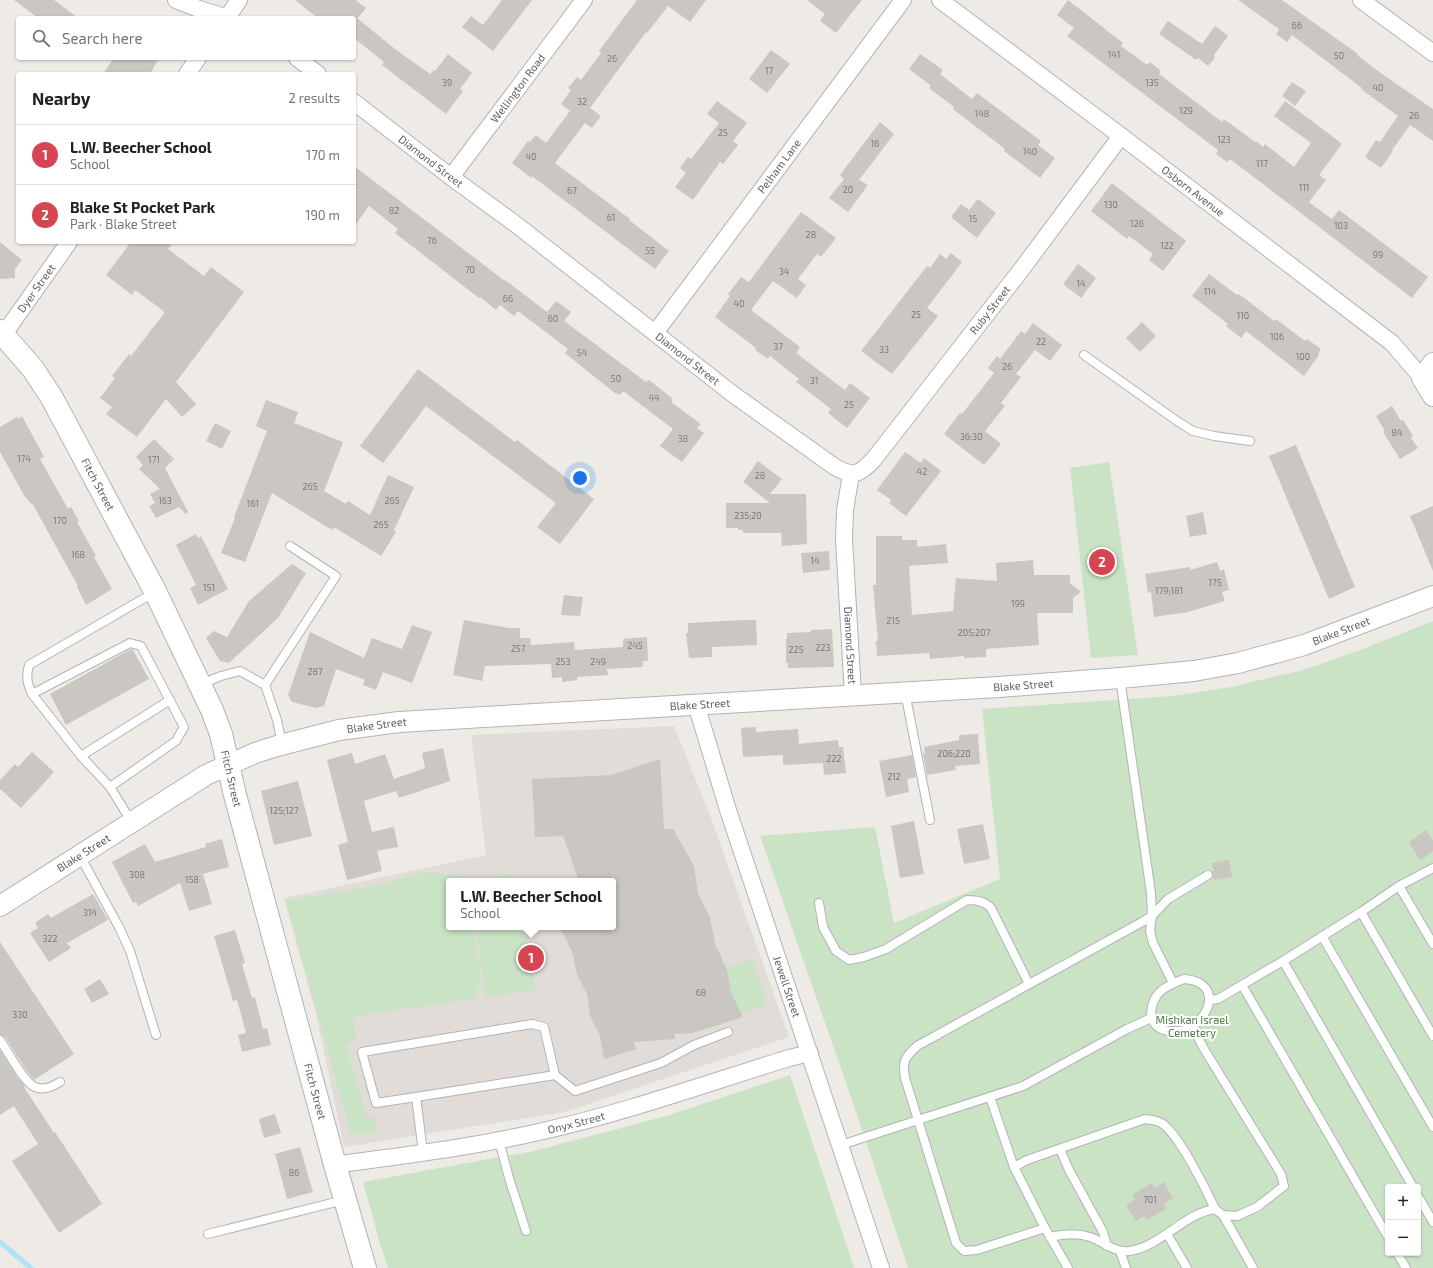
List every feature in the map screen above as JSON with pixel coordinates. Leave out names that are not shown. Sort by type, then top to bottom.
[{"type":"main road","name":"Fitch Street","points":[[2,333],[33,368],[52,398],[155,591],[200,685],[221,734],[235,795],[335,1165],[365,1268]]},
{"type":"street","points":[[176,0],[200,10],[220,16]]},
{"type":"street","points":[[228,16],[239,0]]},
{"type":"street","name":"Wellington Road","points":[[451,177],[584,0]]},
{"type":"street","name":"Pelham Lane","points":[[655,333],[903,0]]},
{"type":"street","name":"Osborn Avenue","points":[[940,0],[1121,136],[1428,371],[1433,396]]},
{"type":"street","points":[[1361,0],[1433,53]]},
{"type":"street","points":[[188,72],[197,60]]},
{"type":"street","points":[[300,60],[315,72]]},
{"type":"street","name":"Diamond Street","points":[[356,104],[451,177],[518,226],[734,395],[834,468],[851,474],[844,539],[853,695]]},
{"type":"street","name":"Ruby Street","points":[[851,474],[857,473],[865,468],[874,458],[1021,270],[1121,136]]},
{"type":"street","name":"Dyer Street","points":[[2,333],[68,244]]},
{"type":"street","name":"Blake Street","points":[[0,906],[131,821],[206,775],[255,753],[339,730],[399,722],[905,692],[1120,678],[1194,671],[1265,656],[1304,645],[1433,596]]},
{"type":"street","name":"Jewell Street","points":[[696,704],[728,810],[881,1268]]},
{"type":"street","name":"Onyx Street","points":[[335,1165],[499,1140],[543,1131],[615,1112],[789,1058],[810,1053]]},
{"type":"lane","points":[[1084,355],[1177,421],[1194,431],[1214,436],[1250,441]]},
{"type":"lane","points":[[265,685],[336,576],[290,546]]},
{"type":"lane","points":[[131,821],[110,787],[81,756],[32,694],[26,676],[29,665],[155,591]]},
{"type":"lane","points":[[32,694],[130,643],[141,646],[184,727],[176,741],[110,787]]},
{"type":"lane","points":[[200,685],[221,676],[240,671],[265,685],[277,720],[282,745]]},
{"type":"lane","points":[[1120,678],[1151,893],[1152,916],[1150,931],[1153,943],[1173,983]]},
{"type":"lane","points":[[905,692],[930,820]]},
{"type":"lane","points":[[81,756],[170,700]]},
{"type":"lane","points":[[80,855],[119,927],[130,951],[156,1035]]},
{"type":"lane","points":[[1210,1000],[1218,999],[1283,961],[1361,912],[1399,886],[1433,868]]},
{"type":"lane","points":[[1045,1228],[977,1250],[964,1251],[956,1243],[905,1078],[903,1068],[906,1056],[917,1046],[1152,916],[1168,899],[1208,875]]},
{"type":"lane","points":[[1399,886],[1433,944]]},
{"type":"lane","points":[[819,903],[823,927],[836,951],[849,960],[864,957],[886,949],[967,900],[977,900],[986,903],[991,908],[1029,984]]},
{"type":"lane","points":[[1361,912],[1433,1036]]},
{"type":"lane","points":[[1322,936],[1433,1128]]},
{"type":"lane","points":[[1283,961],[1411,1184]]},
{"type":"lane","points":[[1184,979],[1195,980],[1207,990],[1210,1000],[1207,1010],[1200,1019],[1192,1026],[1180,1031],[1166,1031],[1160,1029],[1151,1018],[1154,998],[1161,990],[1173,983],[1184,979]]},
{"type":"lane","points":[[1242,985],[1385,1233]]},
{"type":"lane","points":[[841,1145],[919,1121],[1023,1086],[1151,1018]]},
{"type":"lane","points":[[555,1075],[376,1104],[362,1052],[532,1024],[544,1028],[555,1075],[575,1091],[661,1063],[694,1045],[728,1032]]},
{"type":"lane","points":[[1192,1026],[1204,1049],[1281,1174],[1284,1186],[1257,1207],[1237,1216],[1223,1215]]},
{"type":"lane","points":[[0,1040],[26,1081],[35,1088],[50,1088],[60,1082]]},
{"type":"lane","points":[[416,1097],[423,1152]]},
{"type":"lane","points":[[990,1097],[1014,1167],[1045,1228],[1068,1268]]},
{"type":"lane","points":[[1014,1167],[1027,1160],[1145,1119],[1156,1121],[1164,1125],[1174,1136],[1208,1192],[1216,1209],[1223,1215],[1253,1268]]},
{"type":"lane","points":[[499,1140],[508,1178],[526,1231]]},
{"type":"lane","points":[[1060,1149],[1069,1170],[1103,1232],[1107,1246]]},
{"type":"lane","points":[[208,1234],[345,1200]]},
{"type":"lane","points":[[1421,1201],[1433,1222]]},
{"type":"lane","points":[[1050,1236],[1064,1234],[1090,1237],[1120,1251],[1132,1250],[1147,1245],[1167,1234],[1204,1210],[1216,1209]]},
{"type":"lane","points":[[1167,1234],[1187,1268]]},
{"type":"lane","points":[[1120,1251],[1126,1268]]},
{"type":"lane","points":[[1399,1256],[1406,1268]]},
{"type":"shaded area","points":[[674,726],[711,818],[789,1037],[565,1112],[344,1147],[317,1018],[284,898],[486,855],[471,735]]},
{"type":"green space","points":[[1109,462],[1138,655],[1091,658],[1070,468]]},
{"type":"green space","name":"Mishkan Israel Cemetery","points":[[1433,621],[1433,1268],[908,1268],[863,1132],[760,836],[875,827],[894,923],[1000,879],[982,709],[1173,696],[1231,687],[1303,670],[1360,650]]},
{"type":"green space","points":[[425,872],[467,877],[446,878],[446,930],[474,930],[482,988],[476,989],[477,998],[353,1017],[356,1039],[346,1044],[367,1117],[374,1116],[377,1132],[351,1135],[286,901],[374,886]]},
{"type":"green space","points":[[512,874],[513,878],[487,878]]},
{"type":"green space","points":[[476,930],[524,930],[527,947],[530,947],[536,990],[485,997]]},
{"type":"green space","points":[[749,960],[753,961],[767,1005],[742,1013],[730,990],[726,968]]},
{"type":"green space","points":[[790,1075],[854,1268],[388,1268],[363,1182],[534,1151],[666,1116]]},
{"type":"building","points":[[14,0],[54,0],[75,16],[35,16]]},
{"type":"building","points":[[295,0],[355,0],[366,8],[357,18],[395,49],[430,74],[434,70],[435,71],[448,54],[472,73],[460,89],[463,91],[446,114],[382,65],[384,62],[356,40],[356,16],[315,16]]},
{"type":"building","points":[[502,0],[532,0],[493,51],[462,27],[471,16],[483,25]]},
{"type":"building","points":[[637,0],[706,0],[690,22],[668,6],[647,33],[646,32],[590,108],[601,116],[592,128],[585,123],[555,163],[630,219],[629,220],[669,251],[655,269],[532,176],[531,178],[512,163],[528,141],[530,142],[536,135],[546,143],[570,111],[561,104],[571,90],[568,88],[577,77],[581,80],[601,53],[599,51]]},
{"type":"building","points":[[807,0],[862,0],[836,33],[820,21],[825,14]]},
{"type":"building","points":[[1068,0],[1123,43],[1121,46],[1147,65],[1150,62],[1161,71],[1159,74],[1222,122],[1224,119],[1263,147],[1265,144],[1294,167],[1311,143],[1274,116],[1285,101],[1342,144],[1319,175],[1326,180],[1309,202],[1332,219],[1339,210],[1428,277],[1412,298],[1230,159],[1227,162],[1216,154],[1218,150],[1067,36],[1074,28],[1057,15]]},
{"type":"building","points":[[1238,0],[1282,0],[1358,54],[1357,55],[1382,74],[1433,109],[1433,141],[1410,125],[1381,168],[1365,157],[1376,140],[1380,142],[1398,116],[1292,35],[1287,42],[1276,34],[1279,29]]},
{"type":"building","points":[[1168,21],[1202,44],[1215,26],[1228,36],[1214,55],[1215,58],[1208,66],[1198,58],[1196,60],[1159,34]]},
{"type":"building","points":[[771,50],[790,64],[767,93],[749,79]]},
{"type":"building","points":[[920,54],[943,70],[940,74],[972,99],[977,93],[1041,141],[1038,145],[1055,158],[1040,178],[1004,151],[1005,149],[953,109],[954,107],[929,88],[931,86],[909,69]]},
{"type":"building","points":[[113,60],[158,60],[151,72],[104,72]]},
{"type":"building","points":[[1292,82],[1306,91],[1295,106],[1282,96]]},
{"type":"building","points":[[717,101],[747,123],[733,141],[738,145],[723,164],[720,162],[693,200],[675,187],[686,173],[680,168],[688,157],[691,159],[719,123],[707,114]]},
{"type":"building","points":[[880,122],[894,134],[859,180],[868,185],[848,212],[829,198],[844,179],[840,175]]},
{"type":"building","points":[[356,168],[547,312],[556,301],[571,312],[564,321],[646,382],[649,380],[673,399],[671,402],[701,424],[697,428],[704,433],[682,462],[660,446],[673,429],[623,391],[620,395],[617,393],[616,394],[565,353],[568,349],[518,311],[514,316],[500,305],[496,310],[480,297],[479,298],[395,233],[398,229],[369,206],[356,224]]},
{"type":"building","points":[[1112,183],[1186,241],[1163,271],[1149,260],[1153,254],[1129,236],[1127,239],[1091,211]]},
{"type":"building","points":[[978,199],[996,213],[977,238],[951,217],[961,204],[969,210]]},
{"type":"building","points":[[801,212],[836,238],[821,257],[817,254],[798,279],[806,285],[797,298],[773,281],[751,310],[800,347],[796,353],[845,390],[850,383],[870,398],[847,428],[828,413],[831,409],[796,382],[799,379],[770,356],[768,359],[755,350],[756,348],[715,317],[730,296],[728,294],[741,277],[749,282]]},
{"type":"building","points":[[0,242],[22,260],[15,269],[15,278],[0,279]]},
{"type":"building","points":[[129,244],[172,244],[168,249],[204,276],[211,267],[244,292],[176,382],[196,404],[182,417],[166,399],[137,437],[106,414],[112,407],[100,398],[115,378],[112,376],[129,354],[131,356],[165,312],[135,290],[132,295],[106,275]]},
{"type":"building","points":[[951,253],[962,262],[927,308],[938,316],[892,374],[861,351],[927,266],[930,268],[940,254],[946,259]]},
{"type":"building","points":[[1078,264],[1096,278],[1081,298],[1063,284]]},
{"type":"building","points":[[1209,274],[1237,295],[1239,294],[1274,321],[1276,319],[1305,341],[1307,339],[1321,349],[1318,354],[1319,355],[1304,376],[1246,331],[1241,338],[1226,326],[1228,324],[1192,296]]},
{"type":"building","points":[[1142,322],[1156,336],[1140,352],[1126,338]]},
{"type":"building","points":[[1033,323],[1062,345],[1050,361],[1035,350],[1016,374],[1021,377],[1001,403],[1005,406],[985,431],[1001,444],[984,465],[944,434],[960,413],[962,414],[994,373],[988,368],[997,356],[1000,359],[1021,331],[1025,334]]},
{"type":"building","points":[[418,369],[515,442],[517,440],[594,499],[560,544],[537,527],[556,503],[426,406],[383,463],[360,446]]},
{"type":"building","points":[[266,400],[298,412],[294,423],[343,442],[324,491],[346,504],[348,501],[370,515],[388,475],[414,487],[394,530],[396,532],[381,556],[334,527],[332,530],[272,493],[245,562],[221,553],[267,431],[256,426]]},
{"type":"building","points":[[1392,406],[1401,421],[1403,420],[1413,436],[1411,438],[1418,448],[1400,459],[1383,432],[1385,431],[1376,416]]},
{"type":"building","points":[[22,416],[44,457],[40,459],[68,509],[71,507],[79,521],[77,522],[112,589],[86,605],[77,587],[78,586],[32,503],[31,504],[25,497],[0,452],[0,427],[17,417],[18,419]]},
{"type":"building","points":[[215,423],[231,431],[222,449],[206,441]]},
{"type":"building","points":[[154,439],[174,459],[165,468],[188,512],[186,514],[179,507],[156,518],[149,506],[155,503],[150,494],[160,489],[139,469],[143,465],[136,457]]},
{"type":"building","points":[[1296,445],[1355,587],[1329,599],[1269,456]]},
{"type":"building","points":[[905,452],[921,463],[924,458],[941,471],[906,516],[889,503],[891,500],[877,490]]},
{"type":"building","points":[[758,461],[782,479],[770,494],[806,494],[807,544],[782,546],[781,533],[743,533],[743,530],[738,530],[738,528],[726,528],[726,503],[770,503],[743,482]]},
{"type":"building","points":[[1433,506],[1433,571],[1410,516]]},
{"type":"building","points":[[1203,512],[1207,534],[1190,537],[1186,516]]},
{"type":"building","points":[[196,534],[198,538],[201,536],[228,589],[198,605],[190,588],[196,585],[176,545]]},
{"type":"building","points":[[876,536],[902,536],[902,540],[917,540],[917,547],[946,544],[948,563],[909,566],[912,615],[953,611],[956,578],[997,581],[996,563],[1033,560],[1034,575],[1070,575],[1070,583],[1081,592],[1073,598],[1073,613],[1037,613],[1039,645],[986,649],[986,657],[964,658],[964,656],[930,659],[929,653],[877,656],[876,641],[878,641],[873,585],[876,585]]},
{"type":"building","points":[[829,551],[830,570],[803,573],[801,553]]},
{"type":"building","points":[[1217,562],[1220,571],[1224,569],[1229,590],[1222,592],[1225,601],[1188,612],[1154,617],[1151,592],[1148,593],[1145,574],[1190,567],[1190,570]]},
{"type":"building","points":[[292,564],[306,573],[278,618],[229,663],[220,661],[206,638],[214,631],[227,637],[249,601]]},
{"type":"building","points":[[564,595],[583,597],[580,616],[561,615]]},
{"type":"building","points":[[464,620],[509,628],[520,628],[520,638],[530,638],[531,645],[574,642],[575,650],[623,647],[623,639],[647,637],[648,661],[643,661],[643,667],[607,669],[608,675],[577,677],[577,680],[562,682],[562,677],[552,678],[551,664],[485,666],[482,681],[453,675]]},
{"type":"building","points":[[756,620],[757,645],[712,647],[712,657],[689,658],[686,633],[688,633],[688,623]]},
{"type":"building","points":[[412,625],[432,632],[412,683],[383,672],[376,690],[363,685],[365,680],[336,669],[324,706],[316,708],[292,702],[288,695],[310,632],[364,658],[372,638],[402,649]]},
{"type":"building","points":[[832,629],[834,667],[788,668],[788,663],[786,663],[787,633]]},
{"type":"building","points":[[131,649],[133,650],[149,679],[66,725],[50,694]]},
{"type":"building","points":[[756,727],[756,732],[798,729],[799,744],[838,740],[839,747],[843,747],[846,773],[824,775],[823,763],[783,765],[783,755],[743,757],[741,728]]},
{"type":"building","points":[[978,734],[980,764],[955,766],[956,770],[927,775],[923,753],[925,753],[924,747],[959,740],[959,735]]},
{"type":"building","points":[[443,748],[450,781],[399,798],[396,791],[364,801],[372,832],[394,827],[398,847],[377,851],[382,871],[347,880],[338,845],[348,842],[327,760],[352,753],[355,764],[385,754],[394,779],[425,768],[422,753]]},
{"type":"building","points":[[32,752],[54,772],[21,808],[0,789],[0,780],[15,764],[18,767]]},
{"type":"building","points":[[912,755],[916,777],[907,779],[909,792],[886,797],[879,761]]},
{"type":"building","points":[[660,759],[664,829],[673,829],[694,866],[698,894],[710,917],[715,944],[727,970],[731,992],[743,1017],[693,1033],[675,1034],[675,1039],[634,1042],[636,1049],[604,1059],[600,1036],[590,1016],[587,994],[577,975],[573,954],[561,930],[616,930],[616,878],[578,878],[563,836],[535,837],[532,779],[611,775]]},
{"type":"building","points":[[298,781],[312,836],[274,845],[261,791]]},
{"type":"building","points":[[914,821],[924,874],[900,878],[891,826]]},
{"type":"building","points":[[983,824],[990,859],[964,864],[957,829]]},
{"type":"building","points":[[1426,830],[1433,841],[1433,851],[1420,860],[1409,842]]},
{"type":"building","points":[[222,839],[229,867],[203,874],[212,904],[189,911],[180,883],[138,906],[136,902],[133,903],[112,862],[145,844],[155,862],[206,847],[205,844]]},
{"type":"building","points":[[1229,860],[1232,877],[1214,880],[1212,863]]},
{"type":"building","points":[[93,894],[108,920],[67,943],[71,948],[49,962],[30,933],[38,928],[35,923],[48,914],[51,918]]},
{"type":"building","points":[[235,930],[245,963],[242,964],[252,998],[255,997],[263,1029],[267,1028],[271,1045],[242,1052],[238,1035],[246,1033],[237,1000],[233,1001],[214,936]]},
{"type":"building","points":[[0,942],[74,1054],[34,1080],[5,1037],[0,1035]]},
{"type":"building","points":[[100,979],[109,994],[92,1003],[84,989]]},
{"type":"building","points":[[0,1050],[102,1204],[59,1233],[12,1161],[38,1144],[14,1106],[0,1115]]},
{"type":"building","points":[[275,1114],[281,1133],[264,1138],[259,1119]]},
{"type":"building","points":[[300,1147],[313,1192],[287,1199],[275,1154]]},
{"type":"building","points":[[1164,1182],[1173,1198],[1164,1204],[1167,1208],[1147,1220],[1144,1216],[1136,1221],[1126,1205],[1135,1200],[1132,1195],[1152,1183],[1154,1188]]},
{"type":"waterway","points":[[0,1242],[31,1268]]},
{"type":"place","name":"Blake St Pocket Park","points":[[1102,562]]},
{"type":"place","name":"L.W. Beecher School","points":[[531,958]]}]
